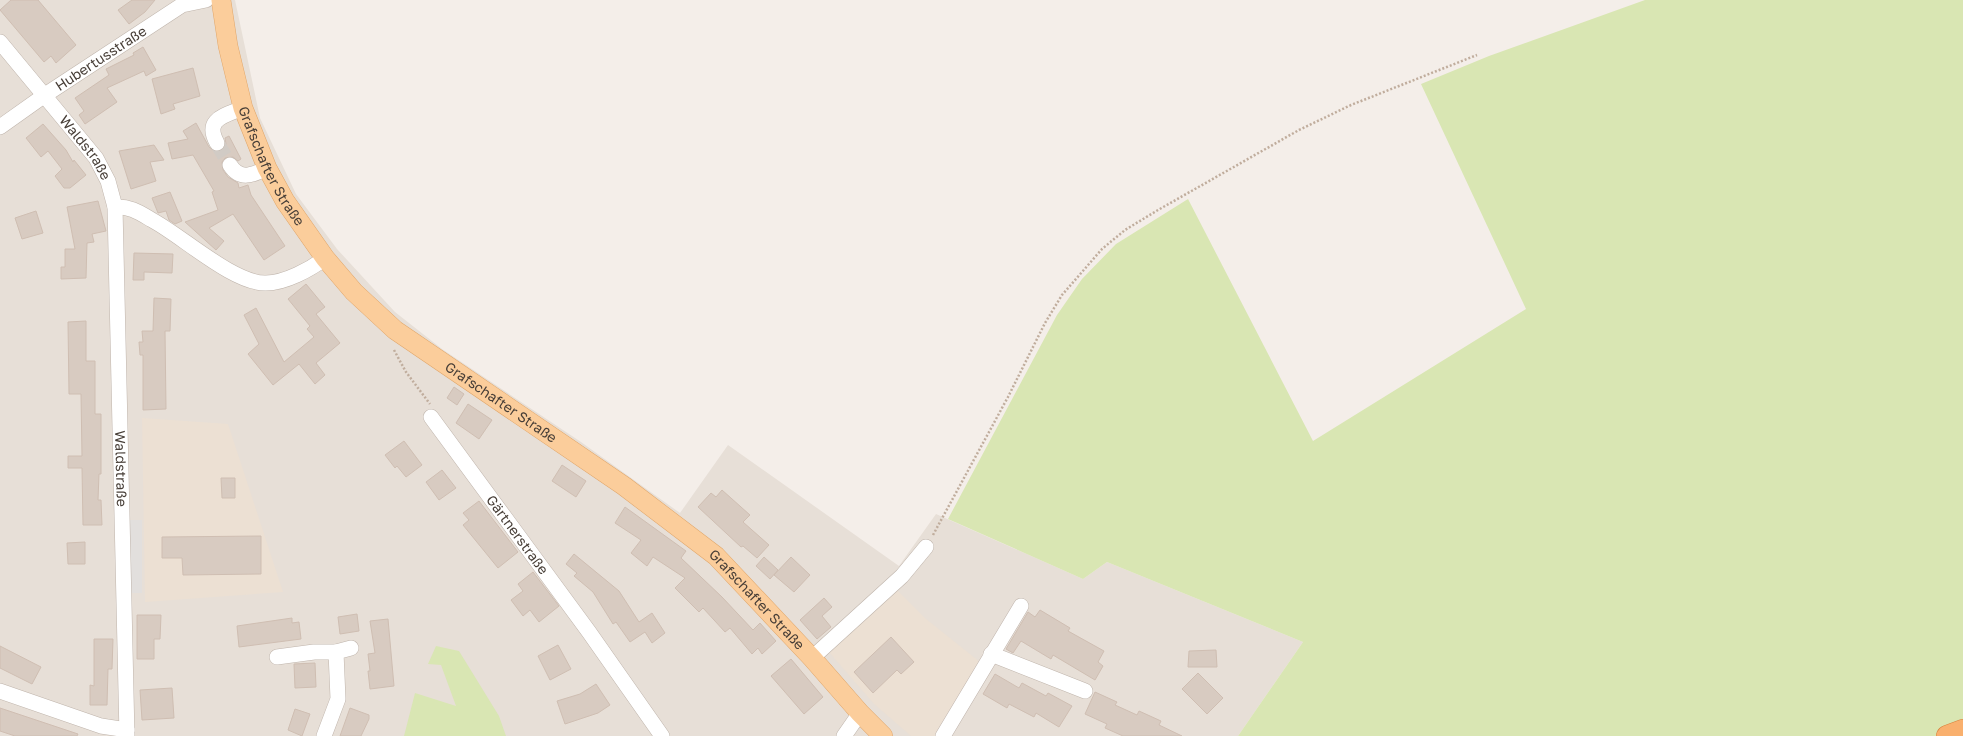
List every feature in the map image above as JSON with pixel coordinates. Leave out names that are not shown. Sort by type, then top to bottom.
[{"type":"highway","points":[[1946,736],[1963,730]]},
{"type":"main road","name":"Grafschafter Straße","points":[[221,0],[228,46],[243,108],[267,168],[285,201],[325,258],[354,292],[395,330],[624,486],[716,556],[812,658],[860,713],[883,736]]},
{"type":"street","name":"Hubertusstraße","points":[[0,127],[44,95],[182,5],[206,0]]},
{"type":"street","name":"Waldstraße","points":[[0,42],[96,158],[108,181],[115,207],[127,733],[101,726],[0,691]]},
{"type":"street","points":[[217,143],[212,133],[213,124],[219,118],[243,108]]},
{"type":"street","points":[[230,165],[234,172],[243,176],[254,175],[267,168]]},
{"type":"street","points":[[115,207],[133,209],[168,228],[233,274],[249,281],[267,283],[284,279],[312,268],[325,258]]},
{"type":"street","name":"Gärtnerstraße","points":[[431,418],[589,632],[662,736]]},
{"type":"street","points":[[812,658],[902,576],[926,547]]},
{"type":"street","points":[[943,736],[1021,606]]},
{"type":"street","points":[[277,657],[314,652],[336,652],[351,648]]},
{"type":"street","points":[[324,736],[338,699],[336,652]]},
{"type":"street","points":[[991,654],[1085,691]]},
{"type":"street","points":[[844,736],[860,713]]},
{"type":"path","points":[[926,547],[1008,397],[1045,323],[1062,295],[1102,249],[1125,230],[1158,210],[1299,130],[1351,105],[1477,55]]},
{"type":"path","points":[[395,330],[390,337],[391,346],[406,372],[432,407],[431,418]]},
{"type":"shaded area","points":[[0,0],[235,0],[260,118],[296,194],[337,249],[395,312],[442,349],[581,442],[680,513],[728,445],[899,566],[936,514],[1083,579],[1107,562],[1303,642],[1238,736],[0,736]]},
{"type":"shaded area","points":[[142,418],[228,424],[283,592],[145,602]]},
{"type":"shaded area","points":[[128,520],[142,520],[142,593],[129,593]]},
{"type":"shaded area","points":[[896,589],[926,619],[980,662],[936,736],[911,736],[874,704],[828,651]]},
{"type":"green space","points":[[1645,0],[1963,0],[1963,736],[1238,736],[1303,642],[1107,562],[1083,579],[948,519],[1057,315],[1082,279],[1116,244],[1188,199],[1313,441],[1526,309],[1421,84],[1489,56]]},
{"type":"green space","points":[[436,646],[459,651],[499,716],[506,736],[404,736],[415,693],[456,706],[441,665],[428,664]]},
{"type":"building","points":[[11,0],[38,0],[76,45],[56,63],[51,56],[44,62],[0,10]]},
{"type":"building","points":[[132,0],[155,0],[145,12],[129,24],[118,10]]},
{"type":"building","points":[[143,47],[156,70],[146,76],[144,71],[107,88],[117,102],[85,124],[79,115],[84,111],[75,98],[109,75],[106,69],[134,55],[133,53]]},
{"type":"building","points":[[193,68],[200,96],[173,104],[175,109],[161,114],[152,79]]},
{"type":"building","points":[[196,123],[209,147],[216,152],[224,149],[226,144],[225,138],[229,136],[241,159],[238,161],[233,157],[225,158],[222,162],[223,170],[228,177],[238,183],[239,188],[248,185],[251,195],[285,246],[264,260],[233,214],[209,228],[224,241],[216,250],[185,222],[218,210],[212,192],[214,191],[193,155],[172,159],[168,143],[188,139],[183,131]]},
{"type":"building","points":[[43,124],[66,150],[73,162],[74,160],[86,175],[70,188],[64,188],[55,176],[62,169],[48,151],[41,157],[26,138]]},
{"type":"building","points":[[154,145],[164,160],[150,162],[156,181],[131,189],[119,151]]},
{"type":"building","points":[[170,192],[182,221],[175,224],[169,220],[166,211],[158,213],[152,198]]},
{"type":"building","points":[[98,201],[106,231],[92,234],[94,242],[87,243],[86,278],[61,279],[61,267],[65,267],[65,249],[75,249],[67,207]]},
{"type":"building","points":[[36,211],[43,233],[22,239],[15,218]]},
{"type":"building","points":[[134,253],[173,254],[172,273],[144,272],[144,280],[133,280]]},
{"type":"building","points":[[306,284],[325,307],[316,314],[340,343],[316,363],[325,375],[315,384],[299,364],[273,385],[248,354],[259,344],[244,315],[256,308],[284,362],[314,337],[307,329],[310,326],[288,299]]},
{"type":"building","points":[[154,298],[171,299],[170,331],[165,331],[166,409],[143,410],[143,355],[140,355],[139,342],[143,342],[142,331],[153,331]]},
{"type":"building","points":[[86,321],[86,361],[95,361],[95,414],[101,414],[101,474],[99,474],[98,500],[101,500],[102,525],[83,525],[82,468],[68,468],[68,456],[82,456],[81,394],[69,394],[68,322]]},
{"type":"building","points":[[454,387],[464,394],[457,405],[447,398]]},
{"type":"building","points":[[468,404],[492,420],[479,439],[456,423]]},
{"type":"building","points":[[404,441],[422,465],[406,477],[397,466],[395,468],[385,455]]},
{"type":"building","points":[[562,465],[586,481],[576,497],[552,481]]},
{"type":"building","points":[[442,470],[456,488],[439,500],[426,482]]},
{"type":"building","points":[[221,478],[235,478],[235,498],[222,498]]},
{"type":"building","points":[[722,490],[750,515],[743,522],[769,545],[757,558],[743,546],[741,547],[698,507],[711,493],[716,497]]},
{"type":"building","points":[[479,501],[518,552],[498,568],[463,525],[469,520],[463,513]]},
{"type":"building","points":[[625,507],[686,551],[681,558],[722,597],[753,630],[760,623],[776,641],[762,654],[758,648],[752,654],[730,628],[725,632],[703,608],[699,612],[675,588],[685,578],[653,557],[647,566],[631,553],[641,540],[615,523]]},
{"type":"building","points":[[261,536],[261,574],[183,575],[182,558],[162,558],[162,537]]},
{"type":"building","points":[[85,542],[85,564],[68,564],[67,543]]},
{"type":"building","points":[[574,554],[619,591],[639,622],[652,613],[665,633],[652,643],[645,632],[630,642],[616,622],[613,624],[593,592],[574,576],[577,573],[566,564]]},
{"type":"building","points":[[764,557],[778,570],[770,579],[756,566]]},
{"type":"building","points":[[791,557],[810,575],[794,592],[774,575]]},
{"type":"building","points":[[533,572],[559,606],[539,622],[530,610],[523,616],[511,600],[523,591],[518,584]]},
{"type":"building","points":[[824,598],[832,607],[822,616],[831,627],[817,639],[800,620]]},
{"type":"building","points":[[1040,610],[1070,628],[1068,631],[1104,651],[1098,662],[1103,666],[1095,680],[1053,655],[1051,659],[1021,641],[1013,653],[1006,649],[1028,612],[1035,617]]},
{"type":"building","points":[[357,614],[359,631],[340,634],[338,617]]},
{"type":"building","points":[[137,615],[161,615],[160,639],[154,639],[154,659],[137,659]]},
{"type":"building","points":[[292,618],[292,623],[299,622],[301,639],[239,647],[237,626]]},
{"type":"building","points":[[388,619],[394,686],[370,689],[368,654],[375,653],[370,621]]},
{"type":"building","points":[[891,637],[914,662],[901,674],[897,670],[873,693],[854,672]]},
{"type":"building","points":[[94,639],[113,639],[112,669],[108,669],[107,705],[90,705],[90,685],[94,686]]},
{"type":"building","points":[[558,645],[571,669],[550,680],[538,656]]},
{"type":"building","points":[[0,646],[41,667],[32,684],[0,668]]},
{"type":"building","points":[[1216,650],[1217,667],[1188,667],[1189,651]]},
{"type":"building","points":[[791,659],[823,697],[804,714],[771,676]]},
{"type":"building","points":[[315,663],[316,687],[295,688],[294,664]]},
{"type":"building","points":[[1198,673],[1223,698],[1207,714],[1182,689]]},
{"type":"building","points":[[995,674],[1019,688],[1022,683],[1046,696],[1048,693],[1072,706],[1059,727],[1036,713],[1034,717],[1009,704],[1007,708],[983,694]]},
{"type":"building","points":[[596,684],[610,705],[598,713],[565,724],[557,701],[580,694]]},
{"type":"building","points":[[172,688],[174,718],[142,720],[140,690]]},
{"type":"building","points":[[1095,692],[1117,702],[1115,705],[1137,715],[1139,711],[1161,721],[1159,725],[1182,736],[1123,736],[1105,728],[1107,724],[1085,714]]},
{"type":"building","points":[[0,708],[78,734],[77,736],[15,736],[0,731]]},
{"type":"building","points":[[350,708],[369,715],[369,719],[361,736],[340,736]]},
{"type":"building","points":[[295,709],[310,714],[302,736],[288,730]]},
{"type":"tunnel","points":[[217,143],[230,165]]}]
